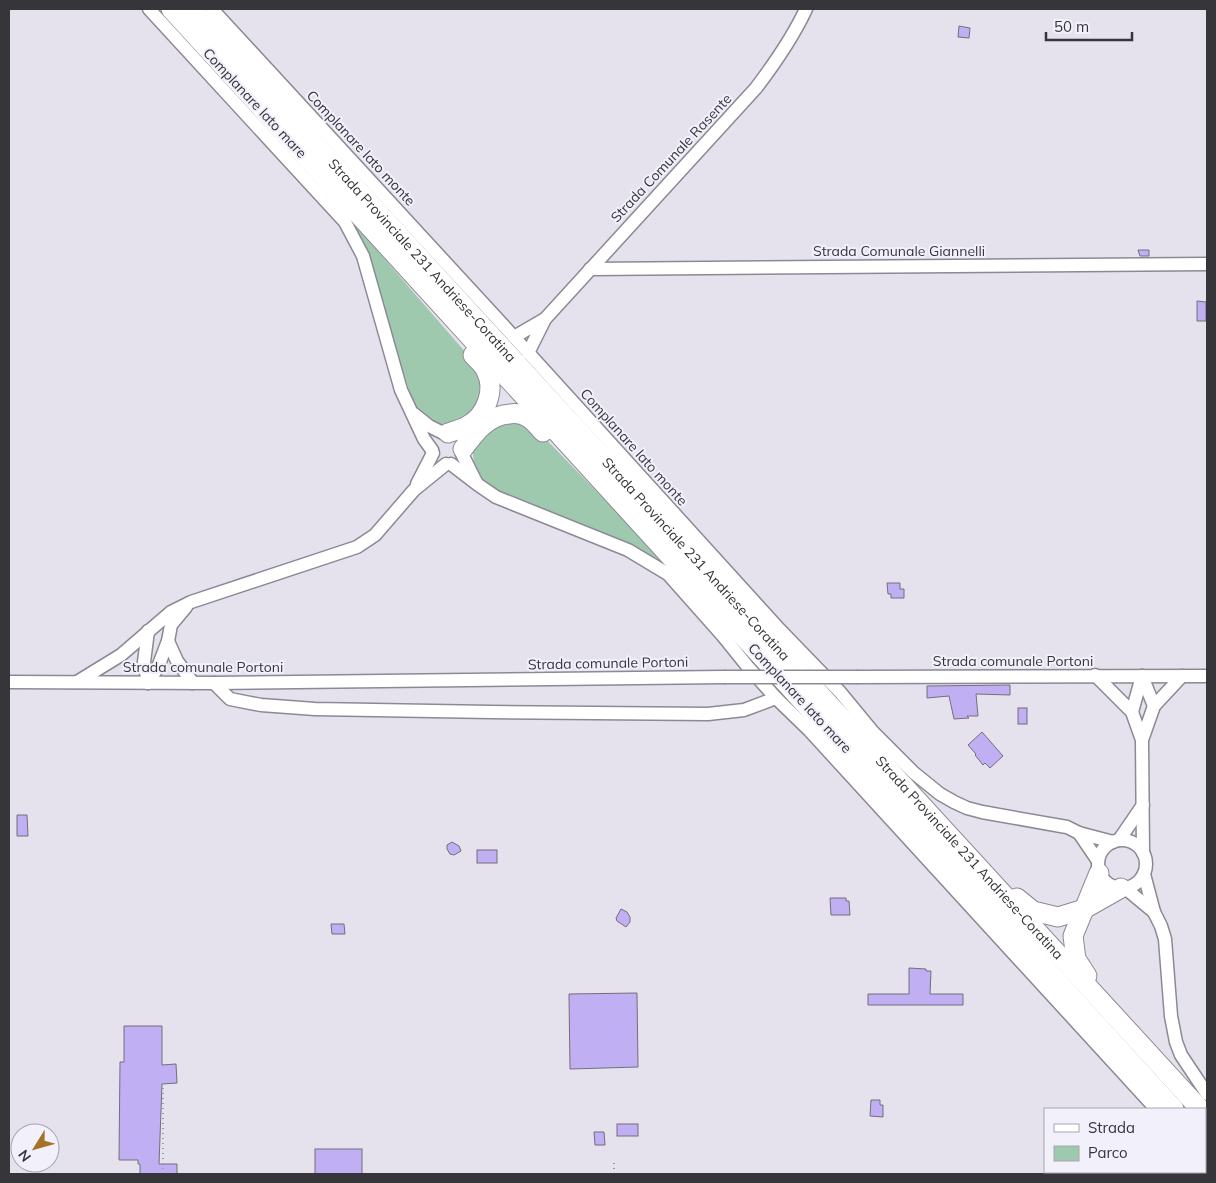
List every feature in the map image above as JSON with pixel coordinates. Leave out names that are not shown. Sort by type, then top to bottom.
[{"type":"highway","name":"Strada Provinciale 231 Andriese-Coratina","points":[[171,9],[1173,1108]]},
{"type":"highway","name":"Strada Provinciale 231 Andriese-Coratina","points":[[192,9],[1199,1108]]},
{"type":"highway","points":[[422,284],[433,310],[486,370],[491,388],[488,403],[479,417],[467,426],[446,433]]},
{"type":"highway","points":[[463,451],[475,433],[486,422],[502,414],[517,413],[529,418],[588,479],[615,495]]},
{"type":"highway","points":[[937,823],[980,859],[1023,904],[1033,911],[1058,918],[1084,909],[1123,888]]},
{"type":"highway","points":[[1099,867],[1073,936],[1076,960],[1084,973],[1121,1013],[1161,1068]]},
{"type":"street","name":"Complanare lato mare","points":[[149,9],[345,222],[363,256],[401,390],[424,439],[433,451]]},
{"type":"street","name":"Complanare lato monte","points":[[212,9],[780,630],[840,692],[874,732],[926,783],[948,798],[968,808],[1067,827],[1079,833],[1116,841]]},
{"type":"street","name":"Strada Comunale Rasente","points":[[545,319],[756,88],[775,63],[798,26],[806,9]]},
{"type":"street","name":"Strada Comunale Giannelli","points":[[590,269],[1207,264]]},
{"type":"street","points":[[514,337],[545,319]]},
{"type":"street","points":[[528,353],[545,319]]},
{"type":"street","name":"Complanare lato mare","points":[[412,412],[429,426],[446,433]]},
{"type":"street","points":[[414,490],[433,451],[436,438],[446,433],[457,436],[462,444],[476,484]]},
{"type":"street","points":[[433,451],[438,460],[448,464]]},
{"type":"street","points":[[77,682],[121,655],[171,612],[190,602],[357,547],[375,535],[414,490],[448,464],[460,458],[463,451]]},
{"type":"street","name":"Complanare lato mare","points":[[448,464],[496,496],[628,550],[660,568],[674,580],[748,668],[809,730],[1155,1108]]},
{"type":"street","points":[[148,682],[158,667],[168,641],[170,625],[190,602]]},
{"type":"street","points":[[148,631],[144,662],[148,682]]},
{"type":"street","points":[[168,641],[177,661],[192,683]]},
{"type":"street","points":[[1095,676],[1132,712],[1142,740],[1143,853],[1146,863],[1141,879],[1131,886],[1123,888]]},
{"type":"street","points":[[1132,712],[1142,676]]},
{"type":"street","points":[[1142,676],[1154,706]]},
{"type":"street","points":[[1142,740],[1154,706],[1182,676]]},
{"type":"street","name":"Strada comunale Portoni","points":[[9,682],[214,683],[724,677],[1207,676]]},
{"type":"street","points":[[214,683],[230,698],[261,704],[315,709],[708,714],[744,710],[776,698]]},
{"type":"street","points":[[1099,867],[1100,855],[1103,849],[1116,841],[1143,805]]},
{"type":"street","points":[[1079,833],[1108,884],[1123,888],[1154,912]]},
{"type":"street","points":[[1116,841],[1124,840],[1135,844],[1143,853]]},
{"type":"street","points":[[1144,874],[1154,912],[1165,940],[1171,1016],[1176,1042],[1181,1054],[1207,1094]]},
{"type":"path","points":[[163,1088],[163,1174]]},
{"type":"path","points":[[614,1162],[614,1174]]},
{"type":"green space","points":[[349,218],[473,361],[482,377],[482,395],[475,409],[461,420],[444,425],[430,420],[415,408],[372,264],[362,239]]},
{"type":"green space","points":[[506,418],[537,430],[671,568],[629,544],[498,493],[480,478],[474,466],[473,452],[479,437]]},
{"type":"building","points":[[959,26],[970,28],[969,38],[958,37]]},
{"type":"building","points":[[1138,250],[1149,250],[1149,256],[1140,256]]},
{"type":"building","points":[[1197,301],[1206,302],[1206,321],[1197,321]]},
{"type":"building","points":[[887,583],[900,583],[900,589],[904,589],[904,598],[891,598],[891,594],[888,594]]},
{"type":"building","points":[[1010,685],[1010,695],[976,694],[978,716],[967,716],[969,718],[954,719],[949,696],[927,698],[927,686]]},
{"type":"building","points":[[1018,708],[1027,708],[1027,724],[1018,724]]},
{"type":"building","points":[[982,732],[1003,756],[990,768],[985,763],[983,765],[968,745]]},
{"type":"building","points":[[17,815],[27,815],[28,836],[17,836]]},
{"type":"building","points":[[452,842],[459,846],[461,851],[454,855],[450,854],[447,849],[447,845]]},
{"type":"building","points":[[477,850],[497,850],[497,863],[477,863]]},
{"type":"building","points":[[830,898],[846,898],[846,901],[849,901],[850,915],[831,915]]},
{"type":"building","points":[[621,909],[627,912],[630,917],[630,922],[626,927],[617,921],[616,918]]},
{"type":"building","points":[[331,924],[344,924],[345,934],[332,934]]},
{"type":"building","points":[[909,968],[931,971],[930,994],[963,994],[963,1005],[868,1005],[868,994],[909,994]]},
{"type":"building","points":[[637,993],[638,1067],[570,1069],[569,994]]},
{"type":"building","points":[[124,1026],[162,1026],[162,1065],[176,1064],[177,1083],[162,1084],[159,1164],[177,1164],[177,1174],[140,1174],[138,1160],[119,1160],[120,1062],[124,1062]]},
{"type":"building","points":[[871,1100],[880,1100],[880,1105],[883,1105],[883,1117],[870,1116]]},
{"type":"building","points":[[617,1124],[638,1124],[638,1136],[617,1136]]},
{"type":"building","points":[[594,1132],[604,1132],[605,1145],[595,1145]]},
{"type":"building","points":[[315,1149],[362,1149],[362,1174],[315,1174]]}]
